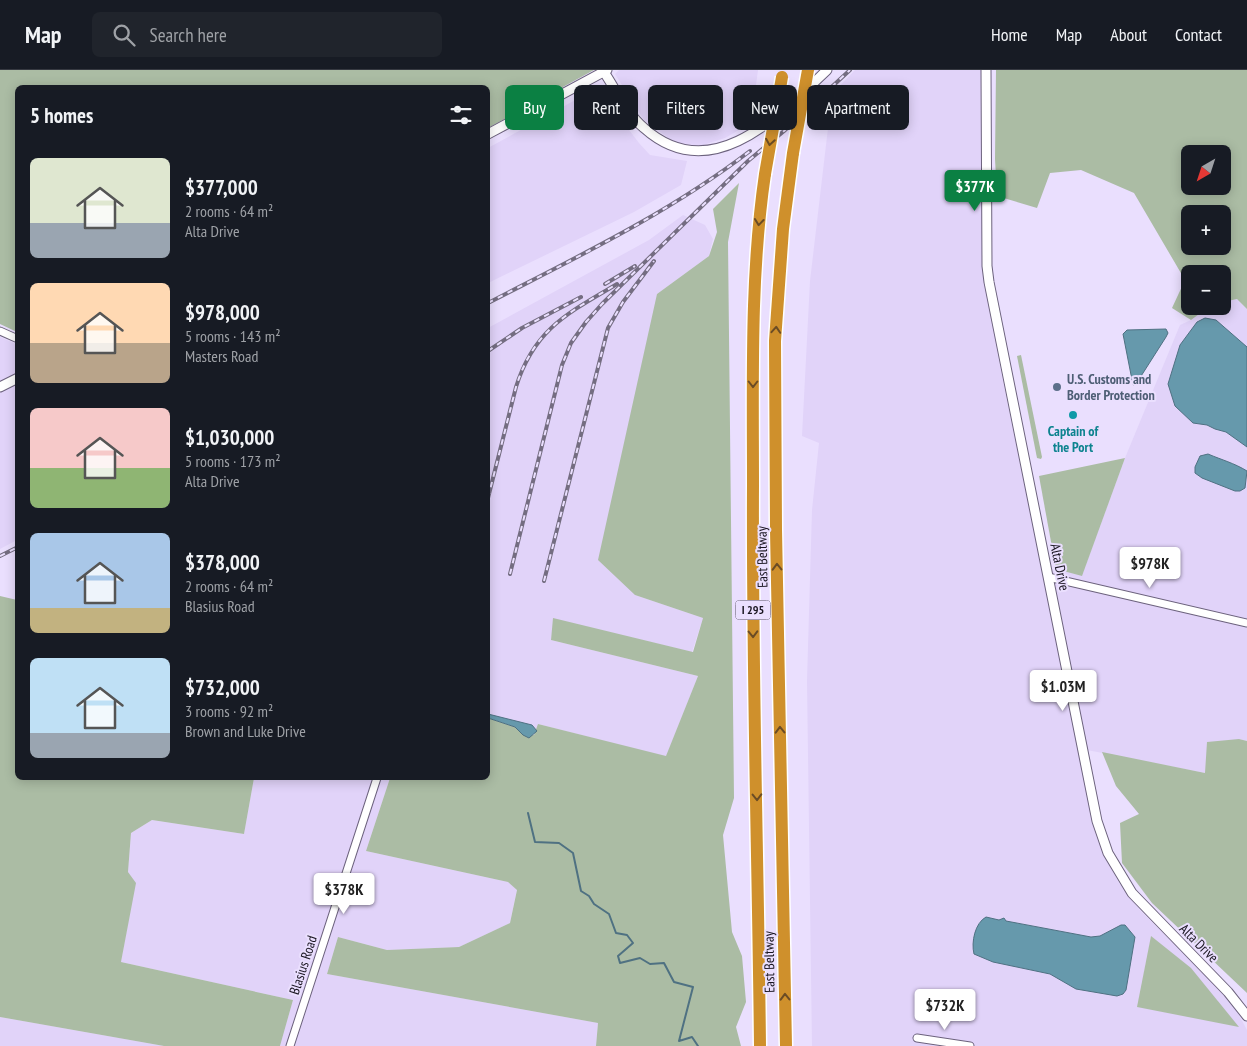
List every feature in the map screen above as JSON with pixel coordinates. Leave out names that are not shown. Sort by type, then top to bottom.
[{"type":"highway","name":"East Beltway","points":[[786,1046],[776,540],[776,341],[783,228],[793,153],[808,70]]},
{"type":"highway","name":"East Beltway","points":[[760,1046],[752,599],[753,363],[756,254],[765,174],[782,73]]},
{"type":"street","points":[[490,133],[606,71],[631,114],[644,129],[669,144],[700,151],[732,145],[744,139],[779,113],[827,70]]},
{"type":"street","name":"Alta Drive","points":[[986,70],[987,266],[989,282],[1097,821],[1108,853],[1132,893],[1228,992],[1247,1016]]},
{"type":"street","points":[[0,331],[15,338]]},
{"type":"street","points":[[0,387],[15,380]]},
{"type":"street","points":[[1048,577],[1247,622]]},
{"type":"street","name":"Blasius Road","points":[[290,1046],[376,780]]},
{"type":"street","points":[[917,1038],[970,1046]]},
{"type":"shaded area","points":[[619,70],[758,70],[756,85],[733,85],[733,130],[739,130],[725,138],[700,146],[674,142],[658,130],[723,130],[723,85],[648,85],[648,123],[638,110],[638,85],[622,85],[615,74]]},
{"type":"shaded area","points":[[855,70],[982,70],[985,283],[999,361],[1096,835],[1119,883],[1139,909],[1235,1008],[1247,1030],[1247,1046],[812,1046],[807,681],[812,510],[819,443],[802,436],[810,281],[828,130],[909,130],[909,85],[841,85]]},
{"type":"shaded area","points":[[574,101],[574,130],[629,130],[650,155],[687,161],[681,185],[634,212],[490,282],[490,147],[521,130],[564,130],[564,106]]},
{"type":"shaded area","points":[[683,215],[705,225],[713,239],[709,256],[657,294],[635,595],[703,618],[692,652],[554,619],[551,640],[698,676],[666,757],[538,724],[537,731],[532,725],[490,714],[490,327],[649,240]]},
{"type":"shaded area","points":[[1237,299],[1247,309],[1247,741],[1239,739],[1205,773],[1087,750],[1052,569],[1082,575],[1125,458],[1180,325],[1198,315],[1231,315],[1231,300]]},
{"type":"shaded area","points":[[0,337],[15,344],[15,375],[0,384]]},
{"type":"shaded area","points":[[15,383],[15,541],[0,549],[0,392]]},
{"type":"shaded area","points":[[254,780],[389,780],[366,851],[508,882],[517,889],[510,923],[459,947],[387,950],[338,937],[327,974],[598,1023],[596,1046],[280,1046],[293,1000],[121,962],[135,883],[128,872],[131,833],[152,820],[244,834]]},
{"type":"shaded area","points":[[0,1017],[164,1046],[0,1046]]},
{"type":"green space","points":[[0,70],[594,70],[564,86],[505,85],[505,119],[490,127],[490,85],[15,85],[15,331],[0,324]]},
{"type":"green space","points":[[996,70],[1247,70],[1247,309],[1237,299],[1231,300],[1231,265],[1181,265],[1181,273],[1134,193],[1081,170],[1050,173],[1037,208],[997,196],[995,159]]},
{"type":"green space","points":[[739,183],[728,242],[734,798],[723,835],[732,932],[742,956],[746,1002],[736,1027],[741,1046],[596,1046],[598,1023],[327,974],[338,937],[387,950],[459,947],[510,923],[517,890],[508,882],[366,851],[389,780],[490,780],[490,719],[515,727],[523,735],[534,735],[538,724],[666,756],[698,676],[551,640],[553,618],[693,652],[703,618],[635,595],[598,560],[657,294],[709,256],[717,232],[713,209]]},
{"type":"green space","points":[[1181,289],[1181,314],[1172,308]]},
{"type":"green space","points":[[1183,315],[1198,315],[1191,320]]},
{"type":"green space","points":[[1021,355],[1041,459],[1037,458],[1017,356]]},
{"type":"green space","points":[[1125,458],[1082,576],[1056,569],[1039,476]]},
{"type":"green space","points":[[0,596],[15,600],[15,780],[254,780],[244,834],[152,820],[131,833],[128,872],[136,883],[121,962],[293,1000],[280,1046],[164,1046],[0,1017]]},
{"type":"green space","points":[[1239,739],[1247,741],[1247,993],[1152,903],[1122,863],[1120,823],[1139,814],[1116,786],[1102,752],[1205,773],[1207,742]]},
{"type":"green space","points":[[1151,936],[1191,968],[1239,1027],[1137,1007]]},
{"type":"water","points":[[1205,318],[1216,320],[1247,347],[1247,447],[1226,432],[1207,425],[1193,423],[1175,406],[1168,384],[1180,345],[1197,322]]},
{"type":"water","points":[[1166,329],[1168,333],[1166,337],[1136,384],[1133,385],[1123,334],[1127,330]]},
{"type":"water","points":[[1208,454],[1247,471],[1245,488],[1235,491],[1202,478],[1195,473],[1195,467],[1200,456]]},
{"type":"water","points":[[490,714],[532,725],[537,731],[529,738],[515,727],[490,719]]},
{"type":"water","points":[[986,917],[999,920],[1004,918],[1006,921],[1091,937],[1100,936],[1121,925],[1125,925],[1135,937],[1126,990],[1123,994],[1117,996],[1076,989],[1050,974],[993,962],[974,954],[975,933],[979,924]]},
{"type":"waterway","points":[[528,813],[535,842],[559,843],[573,853],[581,891],[589,896],[594,904],[609,914],[616,933],[627,935],[633,943],[618,956],[620,963],[640,958],[650,964],[664,963],[674,982],[693,987],[679,1041],[692,1037],[698,1046]]},
{"type":"railway","points":[[510,574],[562,365],[571,343],[602,304],[748,161],[784,131],[850,70]]},
{"type":"railway","points":[[490,302],[589,251],[655,214],[750,151]]},
{"type":"railway","points":[[544,581],[608,328],[623,302],[654,261]]},
{"type":"railway","points":[[605,284],[635,266]]},
{"type":"railway","points":[[490,490],[516,387],[523,367],[532,351],[543,337],[568,314],[617,284]]},
{"type":"railway","points":[[490,350],[522,328],[581,297]]},
{"type":"railway","points":[[0,556],[15,548]]},
{"type":"place","name":"U.S. Customs and Border Protection","points":[[1057,387]]},
{"type":"place","name":"Captain of the Port","points":[[1073,415]]}]
